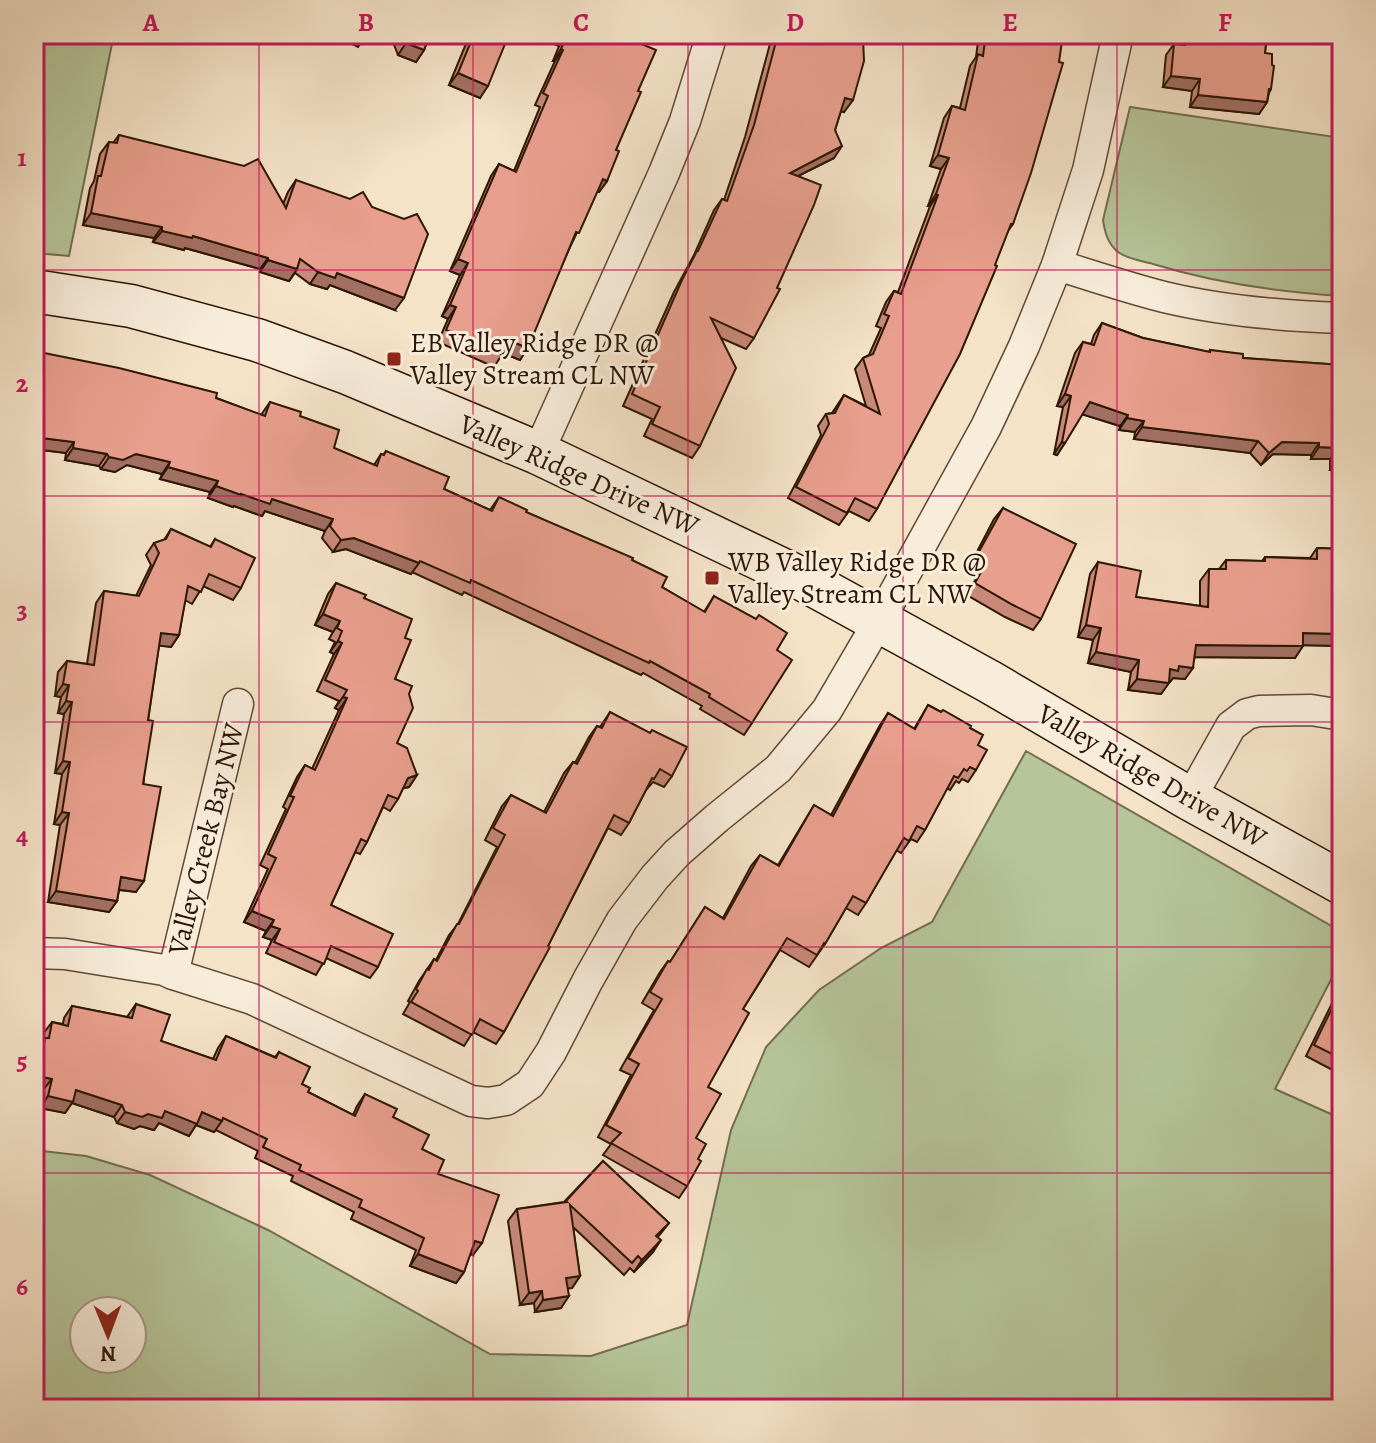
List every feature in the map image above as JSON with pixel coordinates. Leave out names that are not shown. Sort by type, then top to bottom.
[{"type":"street","points":[[538,453],[664,173],[685,121],[712,34]]},
{"type":"street","points":[[34,953],[65,954],[164,970],[252,999],[471,1101],[488,1103],[506,1100],[520,1093],[530,1084],[551,1052],[622,920],[677,853],[778,769],[827,710],[879,621],[1009,381],[1057,265],[1088,170],[1118,34]]},
{"type":"street","points":[[1057,265],[1179,300],[1233,310],[1342,318]]},
{"type":"street","name":"Valley Ridge Drive NW","points":[[34,291],[131,306],[257,340],[345,372],[538,453],[793,575],[990,682],[1190,799],[1342,883]]},
{"type":"street","name":"Valley Creek Bay NW","points":[[173,974],[238,704]]},
{"type":"street","points":[[1190,799],[1231,726],[1247,714],[1311,710],[1342,715]]},
{"type":"green space","points":[[34,34],[114,34],[69,256],[34,253]]},
{"type":"green space","points":[[1130,107],[1342,138],[1342,296],[1223,281],[1135,260],[1118,252],[1108,238],[1103,220]]},
{"type":"green space","points":[[1026,751],[1342,932],[1342,958],[1275,1089],[1342,1119],[1342,1409],[34,1409],[34,1150],[86,1156],[150,1175],[268,1230],[490,1354],[591,1356],[687,1325],[731,1130],[766,1047],[819,990],[881,948],[932,922]]},
{"type":"building","points":[[403,34],[430,34],[424,50],[406,43]]},
{"type":"building","points":[[474,34],[509,34],[488,86],[458,73]]},
{"type":"building","points":[[566,34],[627,34],[625,37],[656,50],[638,91],[641,92],[616,150],[619,151],[607,181],[603,179],[579,233],[576,232],[528,348],[508,340],[502,355],[446,330],[456,307],[450,305],[468,263],[458,259],[499,164],[516,172],[548,96],[543,93],[563,50]]},
{"type":"building","points":[[778,34],[865,34],[864,61],[853,100],[845,98],[835,130],[842,146],[790,173],[821,185],[777,288],[780,289],[754,338],[711,318],[736,368],[700,446],[652,424],[660,407],[632,394],[682,280],[722,199],[727,201],[754,125]]},
{"type":"building","points":[[986,34],[1063,34],[1059,62],[1063,63],[1013,224],[960,354],[877,509],[855,498],[847,513],[796,487],[829,424],[826,414],[835,413],[844,395],[880,414],[863,358],[873,354],[889,316],[884,314],[894,291],[901,294],[949,158],[938,155],[952,106],[965,110],[978,54],[983,56]]},
{"type":"building","points":[[1186,34],[1267,34],[1265,53],[1272,54],[1274,66],[1267,102],[1198,95],[1200,79],[1171,76],[1174,44],[1185,45]]},
{"type":"building","points":[[119,135],[244,166],[258,159],[286,208],[296,180],[350,199],[363,192],[372,207],[404,219],[417,214],[428,234],[404,298],[337,273],[335,278],[318,272],[300,259],[297,269],[193,236],[162,231],[162,227],[91,213],[109,142],[117,143]]},
{"type":"building","points":[[1102,323],[1143,338],[1210,352],[1243,354],[1243,358],[1342,365],[1342,458],[1338,458],[1338,448],[1319,447],[1319,443],[1282,442],[1269,453],[1258,441],[1142,427],[1144,421],[1127,418],[1128,415],[1090,402],[1065,443],[1062,442],[1071,396],[1065,394],[1083,342],[1094,345]]},
{"type":"building","points":[[34,351],[119,368],[217,393],[216,398],[265,416],[270,402],[301,412],[300,416],[339,430],[334,448],[377,466],[381,454],[384,455],[386,451],[449,477],[444,489],[492,511],[499,497],[526,512],[633,558],[667,577],[662,587],[705,612],[714,596],[756,619],[759,615],[787,633],[777,650],[792,660],[752,723],[709,697],[710,694],[650,661],[471,580],[470,583],[420,561],[354,538],[341,540],[330,526],[333,519],[272,499],[270,504],[241,495],[216,486],[218,481],[168,467],[170,462],[136,454],[123,460],[73,448],[74,442],[34,437]]},
{"type":"building","points":[[1003,508],[1076,544],[1041,619],[975,583],[986,563],[976,557]]},
{"type":"building","points":[[171,529],[211,547],[215,539],[255,558],[241,588],[209,574],[201,592],[188,586],[179,635],[161,633],[148,720],[153,721],[143,784],[161,787],[144,881],[121,877],[117,901],[56,891],[69,813],[62,812],[70,762],[63,761],[72,702],[66,701],[69,685],[63,684],[67,661],[94,665],[104,591],[139,596],[159,553],[154,543],[166,539]]},
{"type":"building","points":[[1317,548],[1342,549],[1342,634],[1303,633],[1303,646],[1196,645],[1193,668],[1179,666],[1178,671],[1170,669],[1169,683],[1137,679],[1139,660],[1096,652],[1101,628],[1086,625],[1098,562],[1141,571],[1136,597],[1208,607],[1209,569],[1226,569],[1226,560],[1265,561],[1265,557],[1317,559]]},
{"type":"building","points":[[336,583],[412,619],[405,638],[411,640],[395,679],[412,686],[409,694],[413,708],[397,743],[407,748],[417,775],[408,778],[398,799],[388,795],[367,842],[361,839],[331,905],[393,934],[378,967],[331,946],[324,964],[274,942],[280,929],[271,926],[274,920],[252,911],[276,858],[268,854],[294,797],[290,796],[305,765],[315,770],[347,698],[343,697],[347,690],[325,680],[342,643],[338,641],[342,631],[337,628],[340,621],[323,614]]},
{"type":"building","points":[[928,705],[941,712],[943,710],[983,735],[978,745],[987,750],[976,770],[970,767],[967,771],[964,769],[958,778],[954,776],[925,830],[917,826],[909,841],[904,838],[866,903],[853,896],[817,955],[787,938],[743,1009],[749,1013],[708,1087],[721,1094],[696,1138],[706,1144],[698,1159],[701,1161],[687,1186],[611,1143],[621,1133],[606,1125],[639,1064],[628,1058],[662,999],[650,992],[705,907],[724,919],[760,855],[779,866],[814,805],[833,816],[888,713],[915,729]]},
{"type":"building","points":[[610,712],[650,733],[652,730],[687,747],[672,776],[660,769],[652,778],[629,823],[614,815],[550,947],[504,1032],[480,1019],[472,1035],[411,1002],[427,969],[434,959],[437,961],[459,924],[505,835],[493,828],[511,795],[546,813],[573,762],[577,764],[597,726],[602,728]]},
{"type":"building","points":[[1342,988],[1342,1059],[1314,1045]]},
{"type":"building","points":[[136,1004],[170,1015],[161,1041],[216,1060],[226,1036],[276,1058],[279,1052],[310,1067],[302,1084],[310,1088],[308,1092],[355,1116],[365,1094],[397,1109],[393,1117],[429,1135],[422,1149],[444,1160],[438,1174],[499,1195],[482,1243],[475,1241],[464,1272],[418,1254],[424,1238],[359,1207],[362,1200],[299,1170],[301,1165],[263,1147],[267,1139],[223,1118],[222,1121],[202,1112],[197,1124],[165,1111],[162,1118],[148,1114],[142,1117],[125,1112],[122,1105],[76,1090],[73,1102],[48,1096],[52,1079],[38,1076],[45,1038],[49,1038],[52,1022],[68,1026],[72,1006],[132,1018]]},
{"type":"building","points":[[603,1161],[669,1223],[656,1236],[661,1240],[642,1260],[638,1256],[632,1263],[570,1205],[580,1276],[566,1278],[569,1296],[543,1300],[542,1291],[529,1293],[517,1209],[567,1202]]},
{"type":"place","name":"EB Valley Ridge DR @ Valley Stream CL NW","points":[[394,359]]},
{"type":"place","name":"WB Valley Ridge DR @ Valley Stream CL NW","points":[[712,578]]}]
